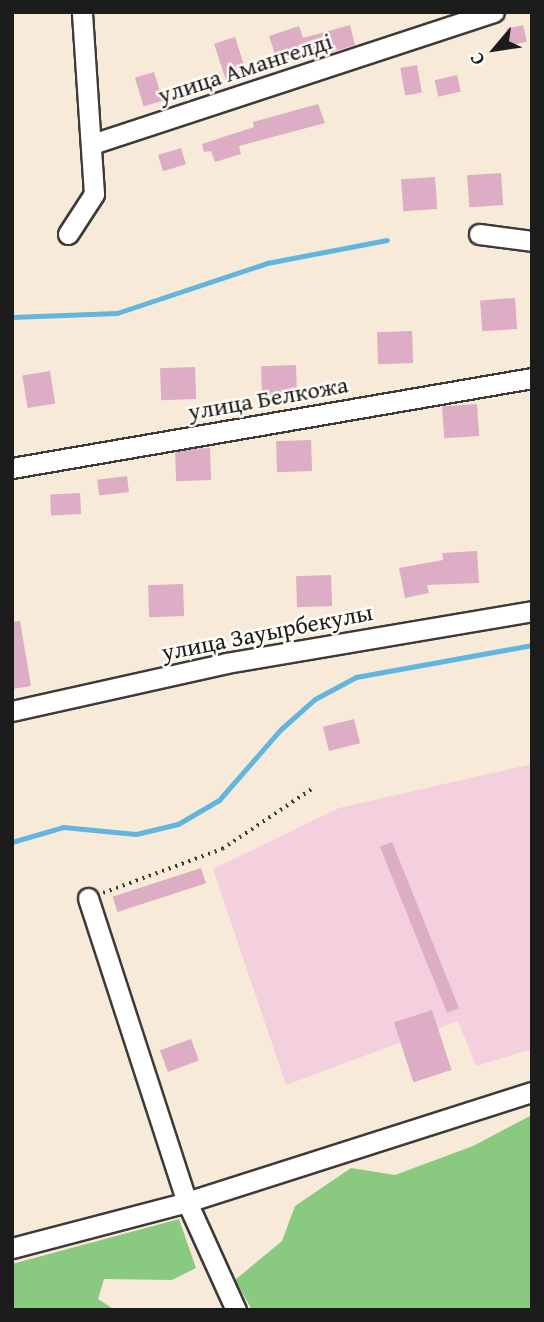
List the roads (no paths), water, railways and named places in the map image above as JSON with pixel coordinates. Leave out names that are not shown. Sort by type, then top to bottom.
[{"type":"street","points":[[68,234],[94,194],[82,12]]},
{"type":"street","name":"улица Амангелді","points":[[92,144],[494,12]]},
{"type":"street","points":[[479,234],[532,241]]},
{"type":"street","name":"улица Белкожа","points":[[12,468],[532,378]]},
{"type":"street","name":"улица Зауырбекулы","points":[[12,711],[226,663],[532,611]]},
{"type":"street","points":[[88,898],[187,1202],[236,1310]]},
{"type":"street","points":[[12,1248],[187,1202],[532,1092]]},
{"type":"waterway","points":[[12,317],[117,313],[267,263],[387,240]]},
{"type":"waterway","points":[[12,842],[63,827],[136,834],[178,824],[219,800],[281,729],[315,699],[356,677],[532,645]]}]
